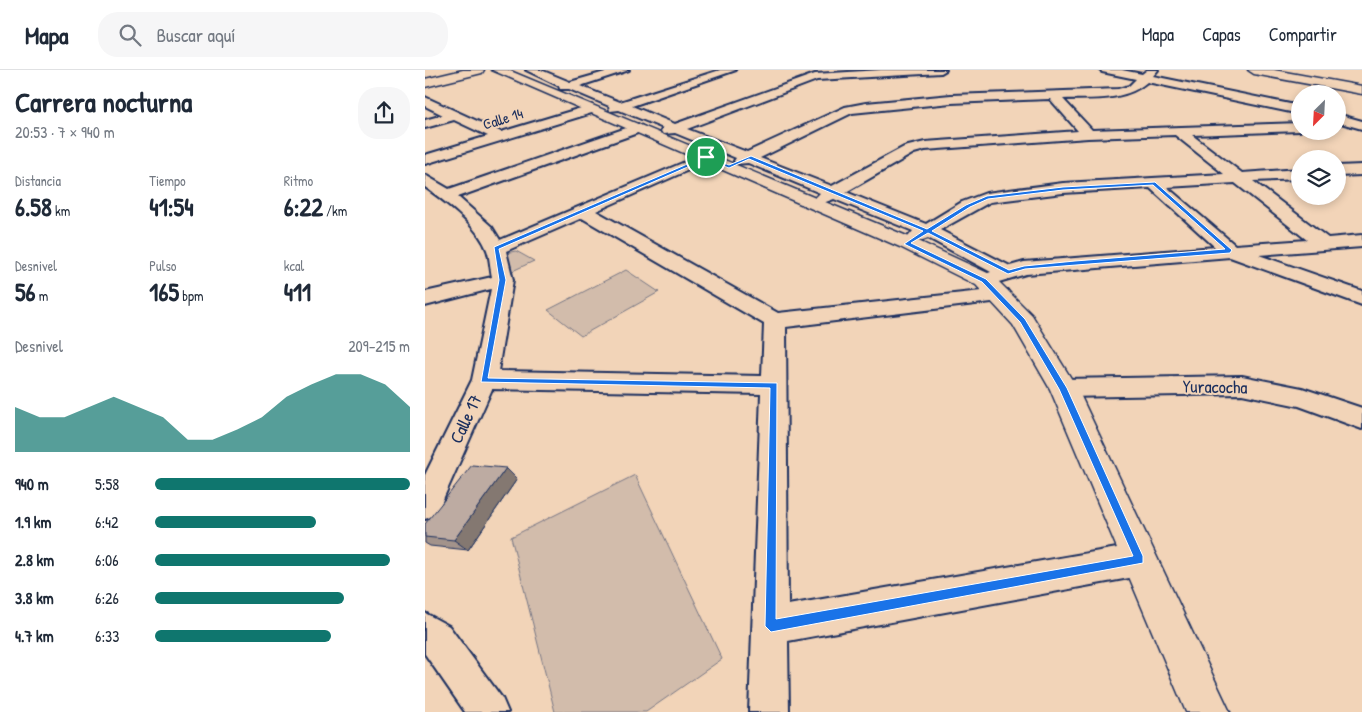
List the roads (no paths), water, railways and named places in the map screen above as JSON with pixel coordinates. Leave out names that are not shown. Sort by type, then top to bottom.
[{"type":"main road","points":[[425,83],[478,70]]},
{"type":"main road","points":[[498,70],[997,282],[1063,388],[1208,712]]},
{"type":"main road","points":[[1254,70],[1362,90]]},
{"type":"street","points":[[531,70],[928,231],[997,282]]},
{"type":"street","points":[[549,91],[624,70]]},
{"type":"street","name":"Calle 14","points":[[425,160],[595,110],[620,106],[731,70]]},
{"type":"street","points":[[934,70],[951,99]]},
{"type":"street","points":[[655,136],[815,77],[834,73],[941,70]]},
{"type":"street","points":[[1106,70],[1148,74],[1245,99],[1291,108]]},
{"type":"street","points":[[729,167],[849,110],[951,99],[1120,93],[1133,88],[1148,74]]},
{"type":"street","points":[[1054,96],[1088,134]]},
{"type":"street","points":[[1207,128],[1245,99]]},
{"type":"street","points":[[425,100],[500,137]]},
{"type":"street","points":[[425,124],[456,115]]},
{"type":"street","points":[[1346,121],[1362,125]]},
{"type":"street","points":[[814,204],[909,150],[925,146],[1088,134],[1207,128],[1291,127]]},
{"type":"street","points":[[447,196],[638,128]]},
{"type":"street","points":[[1177,130],[1324,244]]},
{"type":"street","points":[[496,248],[706,157]]},
{"type":"street","points":[[1346,171],[1362,170]]},
{"type":"street","points":[[907,244],[968,206],[987,198],[1063,188],[1291,175]]},
{"type":"street","name":"Calle 17","points":[[425,180],[447,196],[486,231],[496,248],[503,280],[484,380],[425,506]]},
{"type":"street","points":[[1155,184],[1230,251],[1362,298]]},
{"type":"street","points":[[583,211],[775,321],[997,282],[1024,268],[1066,263],[1362,241]]},
{"type":"street","points":[[425,299],[503,280]]},
{"type":"street","points":[[769,712],[775,321]]},
{"type":"street","points":[[484,380],[775,385]]},
{"type":"street","name":"Yuracocha","points":[[1063,388],[1243,385],[1302,398],[1362,419]]},
{"type":"street","points":[[771,626],[1140,560]]},
{"type":"street","points":[[425,630],[437,640],[488,712]]}]
